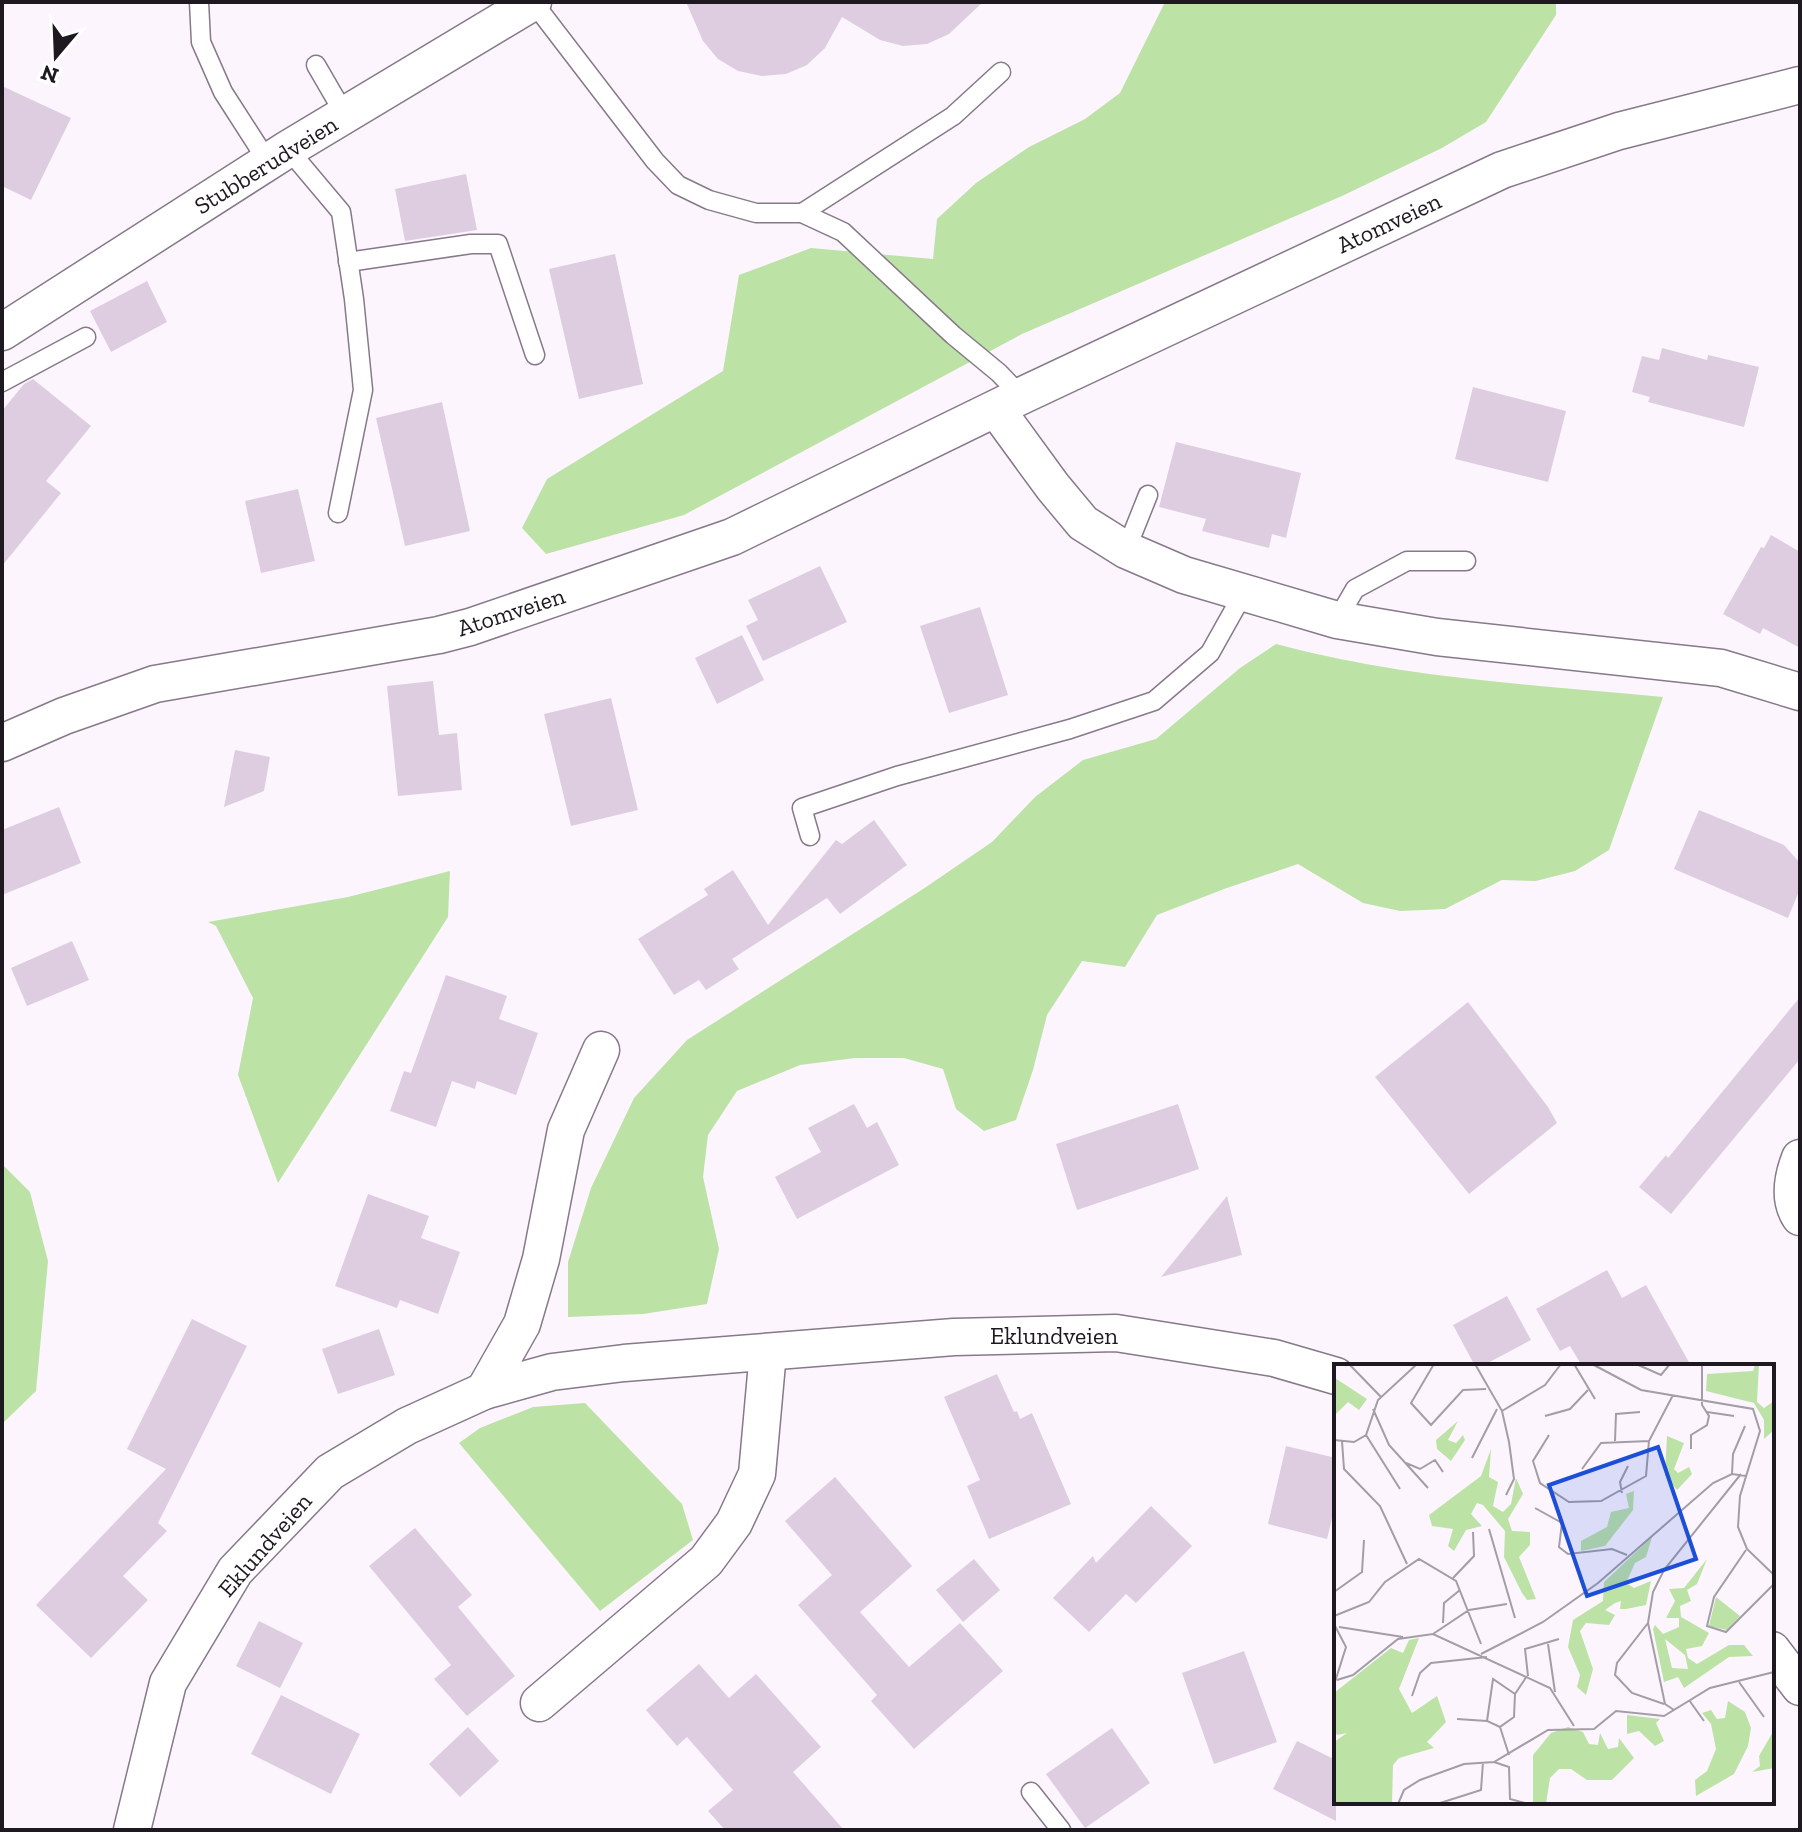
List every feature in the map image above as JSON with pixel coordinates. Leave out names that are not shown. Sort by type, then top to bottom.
[{"type":"street","name":"Stubberudveien","points":[[2,332],[278,156],[533,2]]},
{"type":"street","name":"Atomveien","points":[[2,743],[64,716],[155,684],[439,635],[518,612],[732,537],[1008,402],[1502,170],[1619,131],[1800,85]]},
{"type":"street","points":[[1008,402],[1053,487],[1083,523],[1126,550],[1184,575],[1337,620],[1437,637],[1721,668],[1800,692]]},
{"type":"street","points":[[484,1391],[522,1324],[541,1259],[566,1130],[601,1050]]},
{"type":"street","points":[[1800,1158],[1792,1178],[1796,1211],[1800,1217]]},
{"type":"street","name":"Eklundveien","points":[[132,1830],[151,1740],[168,1683],[235,1571],[330,1472],[407,1426],[484,1391],[567,1370],[624,1363],[954,1337],[1116,1333],[1274,1358],[1334,1375]]},
{"type":"street","points":[[539,1703],[706,1561],[734,1523],[757,1474],[768,1352]]},
{"type":"street","points":[[1774,1653],[1800,1687]]},
{"type":"lane","points":[[199,2],[201,42],[223,92],[278,156],[341,212],[363,390],[338,513]]},
{"type":"lane","points":[[533,2],[655,161],[678,185],[709,200],[756,213],[802,213],[843,232],[953,335],[999,373],[1008,402]]},
{"type":"lane","points":[[316,65],[345,115]]},
{"type":"lane","points":[[802,213],[953,116],[1001,72]]},
{"type":"lane","points":[[348,262],[471,244],[498,244],[535,355]]},
{"type":"lane","points":[[2,382],[86,337]]},
{"type":"lane","points":[[1126,550],[1148,495]]},
{"type":"lane","points":[[1337,620],[1355,589],[1407,561],[1466,561]]},
{"type":"lane","points":[[810,836],[802,808],[897,776],[1070,729],[1154,701],[1210,653],[1243,594]]},
{"type":"lane","points":[[1031,1792],[1061,1830]]},
{"type":"green space","points":[[1165,2],[1556,2],[1556,15],[1486,122],[1442,148],[1342,196],[1022,334],[684,515],[546,554],[522,528],[547,479],[723,371],[739,275],[811,248],[933,259],[937,219],[976,183],[1029,147],[1085,119],[1120,93]]},
{"type":"green space","points":[[1276,644],[1420,673],[1663,697],[1609,850],[1575,871],[1536,881],[1502,880],[1445,909],[1400,911],[1363,903],[1298,864],[1157,915],[1125,967],[1082,961],[1047,1015],[1016,1120],[984,1131],[956,1109],[943,1069],[904,1058],[855,1058],[800,1065],[737,1091],[708,1135],[703,1177],[719,1249],[707,1304],[643,1314],[568,1317],[568,1262],[591,1188],[634,1098],[687,1040],[992,842],[1035,797],[1083,760],[1156,739],[1240,668]]},
{"type":"green space","points":[[450,871],[448,917],[278,1183],[238,1075],[253,998],[216,926],[208,922],[348,897]]},
{"type":"green space","points":[[2,1164],[30,1192],[48,1261],[36,1391],[2,1424]]},
{"type":"green space","points":[[585,1403],[682,1504],[693,1540],[600,1611],[459,1443],[480,1428],[533,1407]]},
{"type":"building","points":[[686,2],[983,2],[949,34],[927,44],[903,46],[880,40],[842,17],[825,48],[807,65],[786,74],[762,76],[738,71],[718,59],[703,41]]},
{"type":"building","points":[[2,86],[71,118],[31,200],[2,186]]},
{"type":"building","points":[[466,174],[477,230],[405,241],[395,189]]},
{"type":"building","points":[[615,254],[643,384],[579,399],[549,269]]},
{"type":"building","points":[[147,281],[167,322],[111,352],[90,311]]},
{"type":"building","points":[[1662,348],[1707,360],[1708,355],[1759,367],[1744,427],[1648,402],[1650,397],[1632,392],[1642,356],[1659,360]]},
{"type":"building","points":[[33,379],[91,426],[46,481],[61,493],[2,566],[2,411],[24,384]]},
{"type":"building","points":[[1473,387],[1566,411],[1548,482],[1455,459]]},
{"type":"building","points":[[442,402],[470,531],[405,546],[376,418]]},
{"type":"building","points":[[1176,442],[1301,473],[1286,538],[1272,534],[1269,548],[1202,531],[1206,519],[1159,507]]},
{"type":"building","points":[[298,489],[315,561],[261,573],[245,501]]},
{"type":"building","points":[[1771,535],[1800,552],[1800,648],[1763,628],[1760,634],[1723,614]]},
{"type":"building","points":[[820,566],[847,622],[763,661],[746,626],[758,620],[748,600]]},
{"type":"building","points":[[980,607],[1008,695],[949,713],[920,626]]},
{"type":"building","points":[[742,635],[764,680],[717,704],[695,658]]},
{"type":"building","points":[[433,681],[439,735],[457,733],[462,790],[398,796],[387,686]]},
{"type":"building","points":[[611,698],[638,810],[571,826],[544,714]]},
{"type":"building","points":[[235,750],[270,757],[264,791],[224,807]]},
{"type":"building","points":[[59,807],[81,863],[2,895],[2,830]]},
{"type":"building","points":[[1699,810],[1784,845],[1800,863],[1800,889],[1788,918],[1674,869]]},
{"type":"building","points":[[874,820],[907,865],[840,914],[827,898],[732,959],[739,969],[706,990],[699,980],[674,995],[638,939],[708,895],[704,889],[733,870],[768,925],[836,840],[842,844]]},
{"type":"building","points":[[72,941],[89,980],[27,1006],[11,968]]},
{"type":"building","points":[[446,975],[507,996],[499,1019],[538,1033],[516,1095],[477,1081],[475,1089],[452,1081],[436,1127],[390,1111],[404,1071],[411,1073]]},
{"type":"building","points":[[1800,997],[1800,1059],[1671,1214],[1639,1187],[1666,1155],[1668,1158]]},
{"type":"building","points":[[1468,1002],[1557,1123],[1469,1194],[1375,1077]]},
{"type":"building","points":[[854,1104],[867,1128],[877,1122],[899,1165],[797,1219],[775,1177],[821,1152],[808,1128]]},
{"type":"building","points":[[1178,1104],[1199,1169],[1077,1210],[1056,1144]]},
{"type":"building","points":[[368,1194],[429,1216],[421,1238],[460,1252],[438,1314],[400,1300],[397,1308],[335,1286]]},
{"type":"building","points":[[1227,1196],[1242,1255],[1161,1277]]},
{"type":"building","points":[[1607,1270],[1622,1298],[1646,1285],[1690,1364],[1581,1364],[1570,1346],[1560,1351],[1536,1309]]},
{"type":"building","points":[[1507,1296],[1531,1340],[1486,1364],[1474,1364],[1453,1325]]},
{"type":"building","points":[[192,1319],[247,1346],[158,1523],[167,1531],[123,1576],[148,1600],[91,1658],[36,1605],[166,1469],[127,1449]]},
{"type":"building","points":[[379,1329],[395,1375],[338,1394],[322,1349]]},
{"type":"building","points":[[997,1374],[1020,1419],[1032,1413],[1071,1504],[989,1539],[967,1486],[980,1480],[944,1397]]},
{"type":"building","points":[[1286,1446],[1334,1458],[1334,1510],[1327,1539],[1268,1524]]},
{"type":"building","points":[[835,1477],[912,1566],[860,1612],[909,1667],[960,1623],[1003,1671],[914,1749],[871,1701],[877,1695],[798,1605],[832,1575],[785,1521]]},
{"type":"building","points":[[1151,1506],[1192,1546],[1136,1603],[1126,1594],[1089,1632],[1053,1598],[1093,1556],[1096,1563]]},
{"type":"building","points":[[415,1528],[472,1595],[458,1607],[515,1676],[467,1716],[434,1679],[451,1665],[369,1566]]},
{"type":"building","points":[[974,1559],[1000,1590],[963,1622],[936,1590]]},
{"type":"building","points":[[259,1621],[303,1643],[280,1688],[236,1666]]},
{"type":"building","points":[[1244,1651],[1277,1742],[1214,1764],[1182,1673]]},
{"type":"building","points":[[699,1664],[729,1698],[756,1674],[821,1747],[793,1772],[844,1830],[725,1830],[708,1811],[733,1790],[687,1737],[677,1746],[646,1710]]},
{"type":"building","points":[[281,1695],[360,1734],[331,1794],[251,1754]]},
{"type":"building","points":[[468,1727],[499,1761],[460,1797],[429,1764]]},
{"type":"building","points":[[1112,1728],[1150,1783],[1085,1828],[1046,1774]]},
{"type":"building","points":[[1297,1741],[1334,1759],[1336,1821],[1273,1789]]}]
